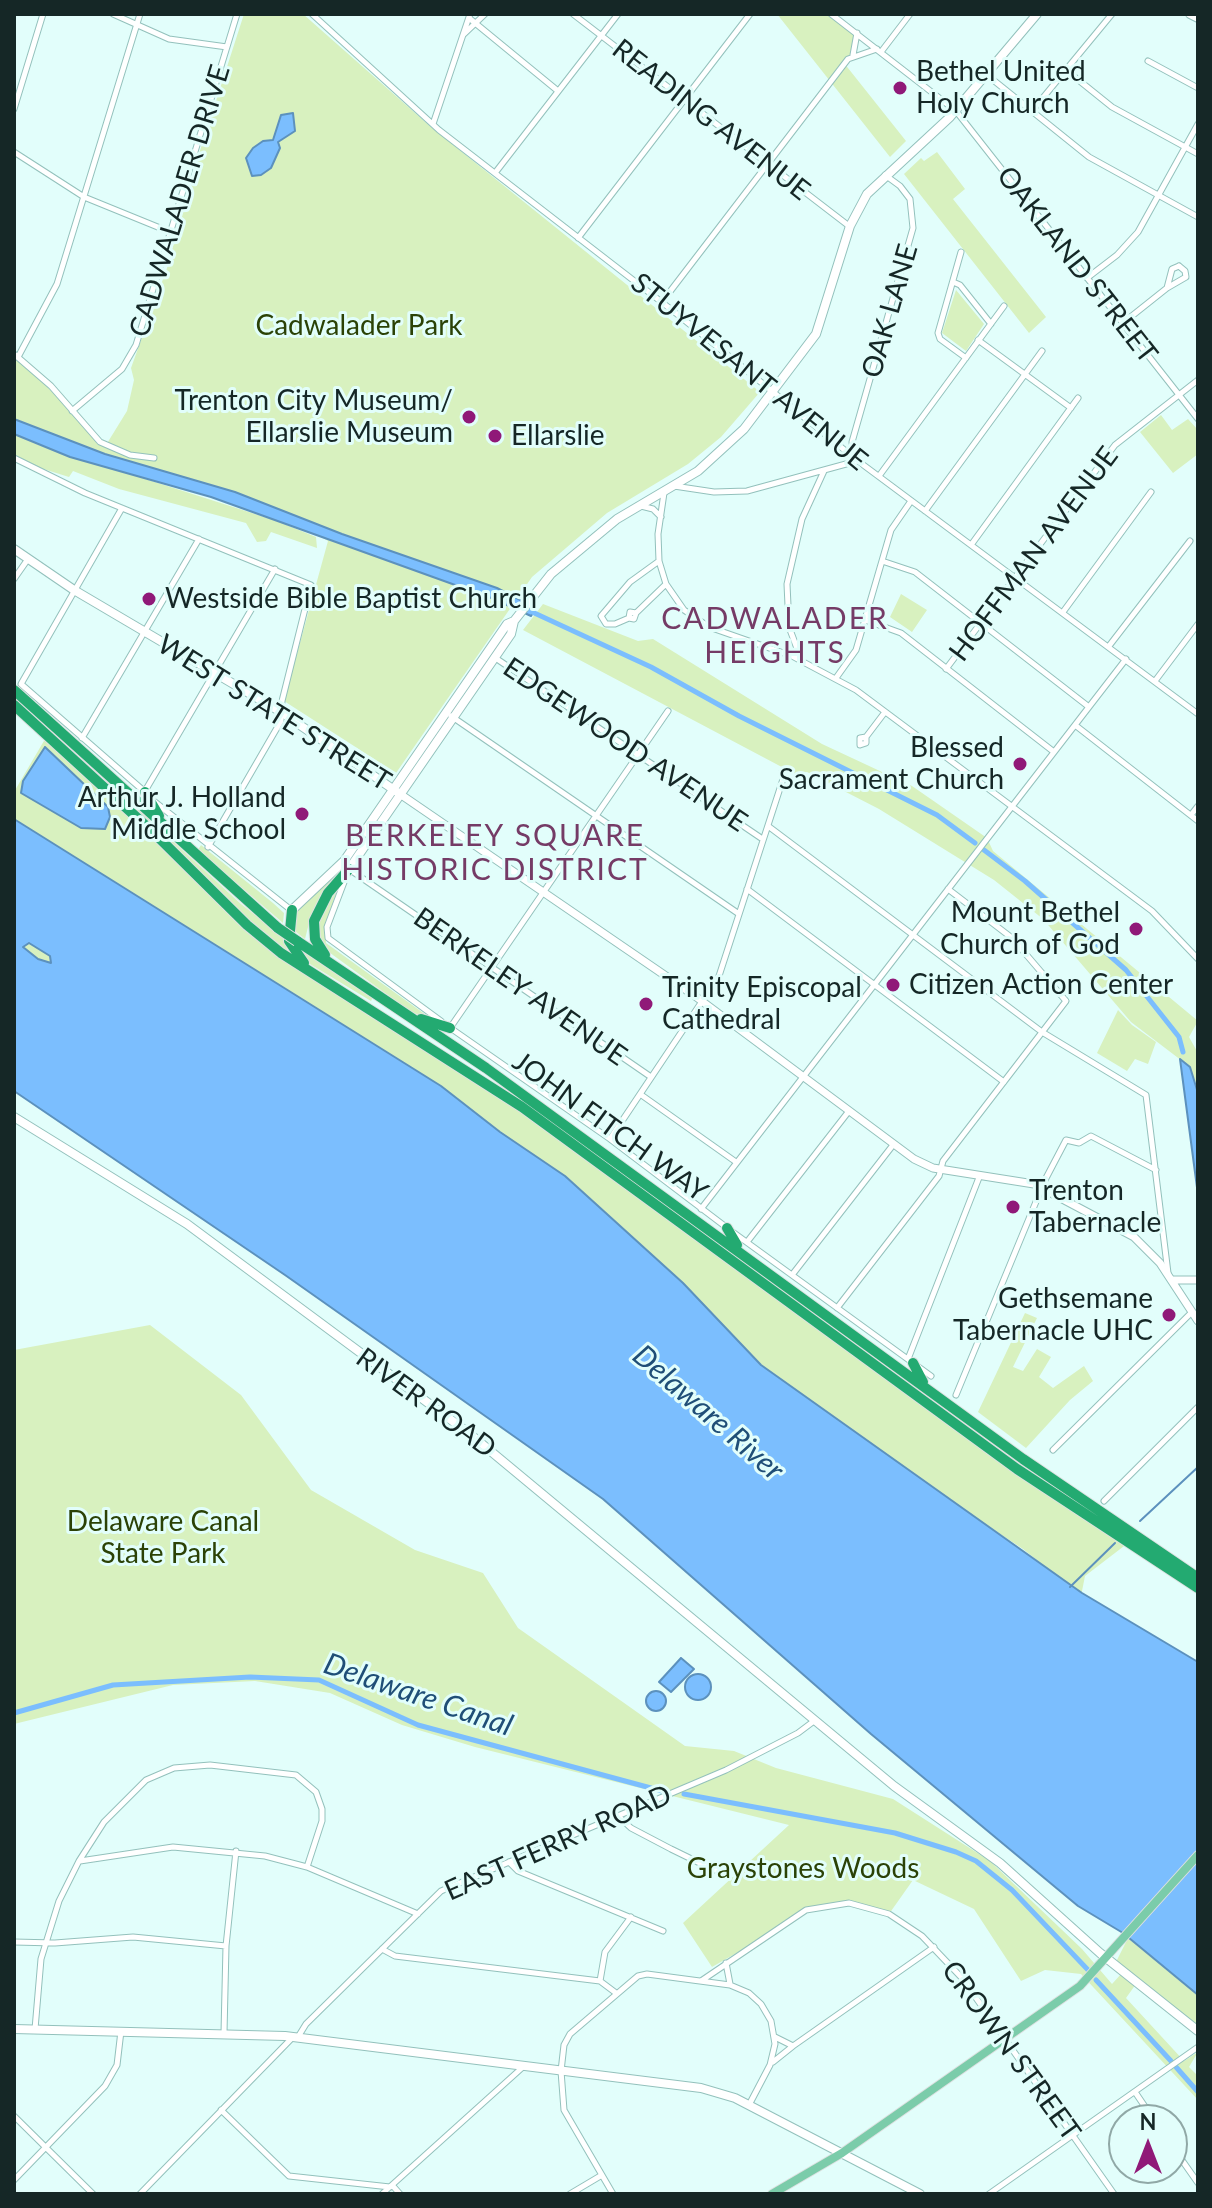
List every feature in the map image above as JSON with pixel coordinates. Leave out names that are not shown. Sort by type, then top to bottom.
[{"type":"highway","name":"JOHN FITCH WAY","points":[[17,687],[278,928],[745,1247],[929,1381],[1031,1465],[1198,1578]]},
{"type":"highway","name":"JOHN FITCH WAY","points":[[14,705],[148,827],[255,933],[522,1107],[1017,1469],[1198,1588]]},
{"type":"highway","points":[[145,792],[155,811],[184,844]]},
{"type":"highway","points":[[334,966],[316,944],[314,921],[328,893],[349,869]]},
{"type":"highway","points":[[292,910],[289,941],[296,955],[351,997]]},
{"type":"highway","points":[[407,1015],[450,1028]]},
{"type":"highway","points":[[727,1228],[745,1247]]},
{"type":"highway","points":[[911,1361],[929,1381]]},
{"type":"main road","points":[[292,910],[344,861],[397,792],[492,655],[507,624],[514,621],[563,562],[722,452],[821,324],[850,226],[867,194],[956,111],[1037,14]]},
{"type":"main road","points":[[1190,14],[1198,18]]},
{"type":"main road","name":"WEST STATE STREET","points":[[14,549],[74,590],[281,712],[397,792]]},
{"type":"main road","points":[[349,869],[397,792]]},
{"type":"main road","name":"RIVER ROAD","points":[[14,1117],[187,1224],[469,1433],[878,1773],[1000,1863],[1108,1959],[1198,2031]]},
{"type":"main road","points":[[772,2194],[842,2153],[1085,1982],[1198,1855]]},
{"type":"main road","points":[[14,2029],[295,2037],[701,2088],[749,2106],[920,2194]]},
{"type":"street","points":[[14,109],[43,14]]},
{"type":"street","points":[[113,14],[136,26],[182,42],[227,47]]},
{"type":"street","points":[[140,14],[57,284],[16,355],[88,431],[107,446],[130,455],[154,458]]},
{"type":"street","name":"CADWALADER DRIVE","points":[[72,411],[114,377],[133,352],[237,14]]},
{"type":"street","name":"STUYVESANT AVENUE","points":[[312,14],[433,124],[662,302],[856,459],[1198,714]]},
{"type":"street","points":[[464,35],[485,14]]},
{"type":"street","name":"READING AVENUE","points":[[573,14],[850,226]]},
{"type":"street","points":[[495,173],[618,14]]},
{"type":"street","points":[[852,56],[879,51],[910,14]]},
{"type":"street","points":[[1032,111],[1112,14]]},
{"type":"street","points":[[578,238],[748,15]]},
{"type":"street","name":"OAKLAND STREET","points":[[835,15],[956,111],[1198,419]]},
{"type":"street","points":[[433,124],[469,16]]},
{"type":"street","points":[[469,16],[474,26],[558,91]]},
{"type":"street","points":[[662,302],[852,56],[857,33]]},
{"type":"street","points":[[1148,61],[1198,88]]},
{"type":"street","points":[[1066,70],[1112,107],[1198,154]]},
{"type":"street","points":[[987,75],[1089,157],[1198,217]]},
{"type":"street","points":[[1087,278],[1127,245],[1159,196],[1198,124]]},
{"type":"street","points":[[14,152],[84,197],[170,232]]},
{"type":"street","name":"OAK LANE","points":[[856,459],[852,442],[913,228],[910,199],[900,186],[885,175]]},
{"type":"street","points":[[961,252],[938,336],[966,358]]},
{"type":"street","points":[[1123,323],[1167,288],[1184,280],[1184,269],[1172,269],[1167,288]]},
{"type":"street","points":[[953,282],[960,285],[991,324]]},
{"type":"street","points":[[879,476],[1004,306]]},
{"type":"street","points":[[978,340],[1071,408]]},
{"type":"street","points":[[925,511],[1042,351]]},
{"type":"street","name":"HOFFMAN AVENUE","points":[[946,669],[1115,445],[1198,380]]},
{"type":"street","points":[[971,545],[1078,398]]},
{"type":"street","points":[[14,458],[122,508],[309,583],[312,590],[281,712],[270,741],[208,847]]},
{"type":"street","points":[[674,486],[714,492],[747,491],[824,471],[856,459]]},
{"type":"street","points":[[801,660],[789,627],[787,584],[802,519],[824,471]]},
{"type":"street","points":[[1063,612],[1151,492]]},
{"type":"street","points":[[664,493],[659,561],[666,584],[679,604],[698,621],[801,660],[836,678],[983,788],[1012,804],[1152,911],[1198,959]]},
{"type":"street","points":[[836,678],[856,650],[894,523],[911,501]]},
{"type":"street","points":[[640,506],[653,509],[661,517]]},
{"type":"street","points":[[122,508],[17,687],[82,738],[208,847],[292,910]]},
{"type":"street","points":[[82,738],[199,539]]},
{"type":"street","points":[[1109,646],[1190,541]]},
{"type":"street","points":[[14,579],[28,559]]},
{"type":"street","points":[[659,561],[630,582],[601,616],[608,624],[634,619],[636,613],[666,584]]},
{"type":"street","points":[[882,561],[915,572],[1089,707]]},
{"type":"street","points":[[145,792],[275,569]]},
{"type":"street","points":[[865,620],[896,630],[1054,752]]},
{"type":"street","points":[[1155,681],[1198,624]]},
{"type":"street","name":"EDGEWOOD AVENUE","points":[[492,655],[761,838]]},
{"type":"street","points":[[701,1209],[1126,659]]},
{"type":"street","points":[[450,1028],[668,711]]},
{"type":"street","points":[[866,737],[885,712]]},
{"type":"street","points":[[450,716],[739,914]]},
{"type":"street","points":[[1075,725],[1198,821]]},
{"type":"street","points":[[610,1139],[719,976],[761,838],[768,826],[782,772]]},
{"type":"street","name":"WEST STATE STREET","points":[[397,792],[703,1002],[804,1075],[893,1145],[923,1164],[1043,1187],[1116,1225],[1157,1259],[1195,1309],[1198,1321]]},
{"type":"street","points":[[1191,815],[1198,806]]},
{"type":"street","name":"EDGEWOOD AVENUE","points":[[768,826],[1042,1032],[1146,1095],[1157,1170]]},
{"type":"street","points":[[349,869],[333,910],[328,937],[450,1028],[610,1139],[727,1228]]},
{"type":"street","name":"BERKELEY AVENUE","points":[[349,869],[651,1077]]},
{"type":"street","points":[[747,889],[1004,1082]]},
{"type":"street","points":[[837,1308],[939,1176],[940,1169],[1066,997],[1012,938],[948,889]]},
{"type":"street","points":[[640,1094],[736,1162]]},
{"type":"street","points":[[849,1111],[745,1247],[792,1275],[911,1361],[980,1174]]},
{"type":"street","points":[[956,1395],[1043,1187],[1067,1139],[1079,1143],[1089,1136],[1157,1170],[1170,1277],[1198,1280]]},
{"type":"street","points":[[792,1275],[893,1145]]},
{"type":"street","points":[[1157,1259],[1166,1255]]},
{"type":"street","points":[[1053,1450],[1195,1309]]},
{"type":"street","points":[[1104,1501],[1198,1407]]},
{"type":"street","name":"EAST FERRY ROAD","points":[[140,2194],[441,1891],[748,1759],[798,1733],[814,1721]]},
{"type":"street","points":[[35,2029],[44,1943],[79,1861],[113,1811],[138,1786],[174,1768],[210,1765],[290,1773],[312,1787],[319,1798],[323,1815],[307,1867]]},
{"type":"street","points":[[618,1816],[631,1828],[681,1854],[714,1870],[727,1871]]},
{"type":"street","points":[[79,1861],[173,1847],[236,1851],[307,1867],[418,1914]]},
{"type":"street","points":[[224,2033],[226,1946],[236,1851]]},
{"type":"street","points":[[509,1862],[518,1871],[663,1931]]},
{"type":"street","name":"CROWN STREET","points":[[701,1981],[801,1912],[838,1903],[860,1904],[889,1914],[934,1947],[962,1978],[1114,2194]]},
{"type":"street","points":[[600,1981],[605,1952],[631,1917]]},
{"type":"street","points":[[14,1942],[133,1937],[226,1946]]},
{"type":"street","points":[[770,2065],[934,1947]]},
{"type":"street","points":[[382,1949],[395,1956],[600,1981],[616,1993]]},
{"type":"street","points":[[726,1962],[730,1985]]},
{"type":"street","points":[[613,2194],[564,2110],[561,2071],[567,2038],[638,1976],[730,1985],[749,1993],[761,2004],[775,2037],[770,2065],[749,2106]]},
{"type":"street","points":[[14,2180],[111,2077],[120,2054],[122,2030]]},
{"type":"street","points":[[775,2037],[793,2046]]},
{"type":"street","points":[[989,2194],[1198,2047]]},
{"type":"street","points":[[382,2194],[525,2066]]},
{"type":"street","points":[[1135,2092],[1143,2104]]},
{"type":"street","points":[[221,2110],[289,2176],[391,2186],[400,2194]]},
{"type":"street","points":[[14,2116],[93,2194]]},
{"type":"street","points":[[570,2194],[602,2175]]},
{"type":"green space","name":"Cadwalader Park","points":[[244,14],[303,14],[431,127],[760,392],[721,437],[688,464],[607,513],[532,577],[396,773],[284,701],[328,541],[268,505],[235,492],[105,454],[14,419],[14,354],[106,445],[127,411],[134,380],[131,368],[167,268],[197,160]]},
{"type":"green space","points":[[777,14],[833,14],[862,37],[844,63],[906,141],[890,157]]},
{"type":"green space","points":[[937,152],[965,189],[953,199],[1046,317],[1029,333],[904,174],[921,158],[924,161]]},
{"type":"green space","points":[[956,290],[984,324],[966,351],[942,333]]},
{"type":"green space","points":[[1161,415],[1172,430],[1188,419],[1198,430],[1198,454],[1173,473],[1140,432]]},
{"type":"green space","points":[[14,434],[39,445],[277,521],[316,537],[317,548],[271,532],[266,541],[257,542],[246,523],[119,489],[73,471],[69,477],[37,467],[14,454]]},
{"type":"green space","points":[[901,594],[927,610],[912,632],[890,617]]},
{"type":"green space","points":[[543,604],[638,641],[653,639],[822,744],[912,786],[987,838],[993,851],[1198,1021],[1189,1037],[1198,1053],[1198,1089],[1190,1067],[1131,1022],[1043,919],[994,880],[879,809],[807,772],[795,774],[523,630]]},
{"type":"green space","points":[[14,695],[241,904],[283,937],[288,952],[257,928]]},
{"type":"green space","points":[[48,734],[264,940],[438,1050],[1128,1543],[1085,1576],[1081,1596],[1023,1549],[925,1485],[761,1365],[683,1283],[565,1176],[500,1132],[441,1086],[14,819],[14,792]]},
{"type":"green space","points":[[201,845],[284,913],[283,923],[198,850]]},
{"type":"green space","points":[[338,873],[311,915],[305,939],[291,928],[295,911]]},
{"type":"green space","points":[[341,881],[325,924],[326,943],[433,1020],[411,1012],[322,947],[316,922]]},
{"type":"green space","points":[[29,942],[52,958],[51,963],[38,959],[23,947]]},
{"type":"green space","points":[[294,945],[373,997],[371,1001],[305,961]]},
{"type":"green space","points":[[1118,1010],[1132,1025],[1156,1042],[1148,1064],[1135,1059],[1127,1071],[1097,1053]]},
{"type":"green space","points":[[1025,1313],[1037,1318],[1013,1367],[1023,1371],[1037,1349],[1051,1357],[1039,1377],[1053,1388],[1084,1366],[1093,1381],[1070,1400],[1026,1448],[978,1412]]},
{"type":"green space","name":"Delaware Canal State Park","points":[[150,1325],[241,1395],[311,1490],[415,1550],[483,1573],[518,1628],[685,1746],[734,1751],[776,1768],[893,1799],[990,1861],[1082,1949],[1112,1984],[1122,1973],[1136,1984],[1126,1998],[1184,2061],[1198,2052],[1189,2067],[1198,2076],[1198,2100],[1081,1974],[1045,1970],[1021,1981],[974,1909],[913,1880],[889,1914],[860,1904],[817,1907],[712,1967],[683,1923],[789,1825],[475,1747],[402,1725],[330,1693],[255,1681],[173,1685],[14,1724],[14,1350]]},
{"type":"green space","points":[[1128,1938],[1198,1995],[1198,2031],[1115,1964]]},
{"type":"water","points":[[293,113],[295,131],[278,142],[280,148],[271,168],[261,175],[252,176],[246,158],[263,141],[273,140],[281,115]]},
{"type":"water","points":[[14,419],[105,454],[235,492],[342,534],[497,588],[536,608],[531,616],[494,599],[211,497],[70,457],[14,434]]},
{"type":"water","points":[[45,747],[108,807],[110,817],[105,829],[81,828],[21,793],[23,781]]},
{"type":"water","name":"Delaware River","points":[[14,819],[441,1086],[500,1132],[565,1176],[683,1283],[761,1365],[1082,1593],[1198,1662],[1198,1995],[1123,1933],[1078,1906],[871,1734],[603,1499],[285,1275],[14,1091]],"holes":[[[29,943],[50,956],[51,963],[38,959],[23,947]]]},
{"type":"water","points":[[1180,1059],[1190,1067],[1198,1093],[1198,1195]]},
{"type":"water","points":[[681,1658],[694,1669],[671,1692],[659,1682]]},
{"type":"water","points":[[698,1674],[707,1678],[711,1687],[707,1696],[698,1700],[689,1696],[685,1687],[689,1678]]},
{"type":"water","points":[[656,1691],[663,1694],[666,1701],[663,1708],[656,1711],[649,1708],[646,1701],[649,1694]]},
{"type":"waterway","points":[[530,611],[651,667],[739,716],[937,815],[975,843]]},
{"type":"waterway","points":[[984,850],[1025,881],[1126,970],[1179,1037],[1183,1052]]},
{"type":"waterway","points":[[1140,1521],[1198,1467]]},
{"type":"waterway","points":[[1070,1587],[1115,1543]]},
{"type":"waterway","name":"Delaware Canal","points":[[14,1713],[113,1685],[250,1677],[319,1680],[418,1725],[662,1791]]},
{"type":"waterway","name":"Delaware Canal","points":[[684,1794],[895,1833],[956,1852],[976,1861],[1012,1890],[1089,1971]]},
{"type":"waterway","name":"Delaware Canal","points":[[1096,1980],[1171,2061]]},
{"type":"waterway","name":"Delaware Canal","points":[[1176,2067],[1198,2092]]},
{"type":"place","name":"Bethel United Holy Church","points":[[900,88]]},
{"type":"place","name":"Trenton City Museum/ Ellarslie Museum","points":[[469,417]]},
{"type":"place","name":"Ellarslie","points":[[495,436]]},
{"type":"place","name":"Westside Bible Baptist Church","points":[[149,599]]},
{"type":"place","name":"Blessed Sacrament Church","points":[[1020,764]]},
{"type":"place","name":"Arthur J. Holland Middle School","points":[[302,814]]},
{"type":"place","name":"Mount Bethel Church of God","points":[[1136,929]]},
{"type":"place","name":"Citizen Action Center","points":[[893,985]]},
{"type":"place","name":"Trinity Episcopal Cathedral","points":[[646,1004]]},
{"type":"place","name":"Trenton Tabernacle","points":[[1013,1207]]},
{"type":"place","name":"Gethsemane Tabernacle UHC","points":[[1169,1315]]},
{"type":"district","name":"CADWALADER HEIGHTS","points":[[775,636]]},
{"type":"district","name":"BERKELEY SQUARE HISTORIC DISTRICT","points":[[495,853]]},
{"type":"park label","name":"Graystones Woods","points":[[803,1869]]}]
